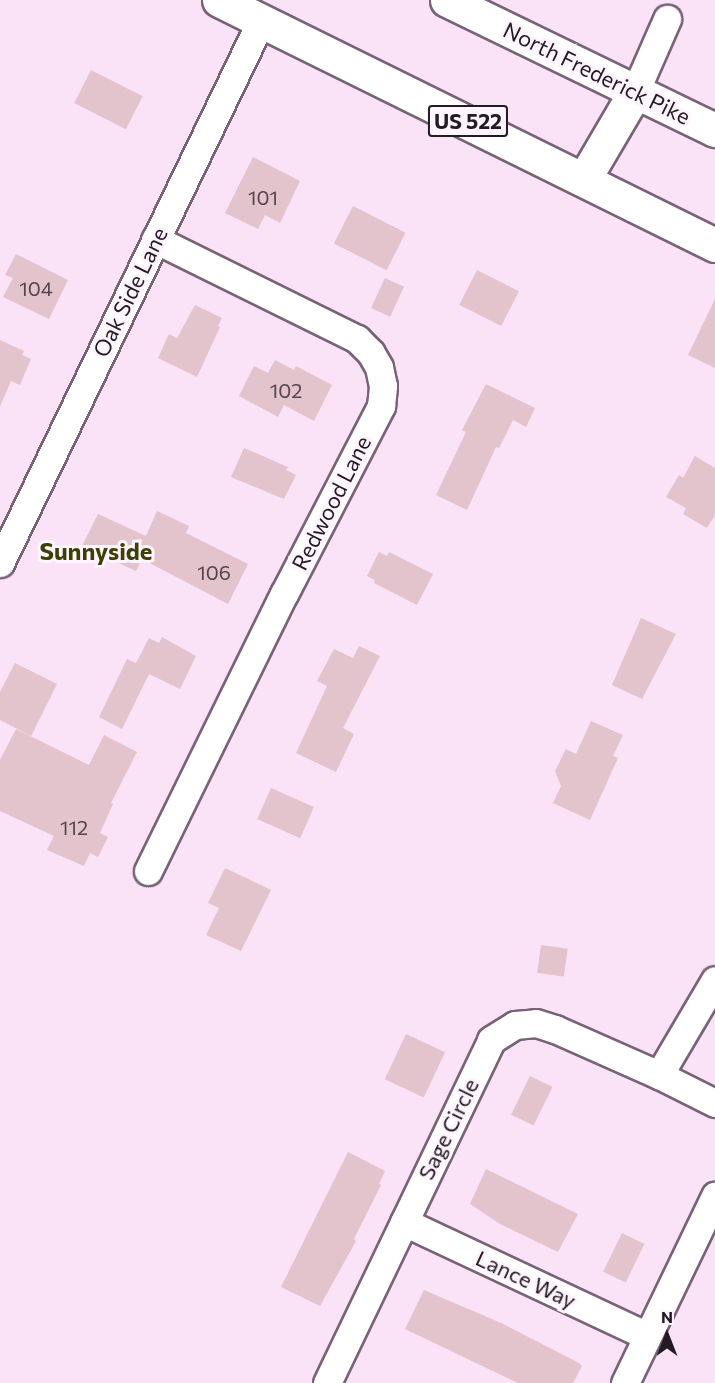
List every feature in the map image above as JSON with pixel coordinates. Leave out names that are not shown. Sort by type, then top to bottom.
[{"type":"main road","name":"US 522","points":[[219,0],[584,178],[715,245]]},
{"type":"main road","name":"North Frederick Pike","points":[[447,0],[715,130]]},
{"type":"main road","points":[[584,178],[635,92]]},
{"type":"street","points":[[635,92],[667,19]]},
{"type":"street","name":"Oak Side Lane","points":[[0,563],[261,21]]},
{"type":"street","name":"Redwood Lane","points":[[148,871],[284,594],[381,406],[383,386],[379,367],[371,353],[357,339],[155,239]]},
{"type":"street","points":[[659,1075],[715,980]]},
{"type":"street","name":"Sage Circle","points":[[327,1383],[491,1040],[516,1025],[536,1023],[555,1029],[659,1075],[715,1103]]},
{"type":"street","points":[[625,1383],[715,1196]]},
{"type":"street","name":"Lance Way","points":[[404,1222],[647,1336]]},
{"type":"building","points":[[91,70],[143,96],[126,129],[74,103]]},
{"type":"building","points":[[253,157],[300,181],[280,223],[265,215],[258,229],[225,213]]},
{"type":"building","points":[[353,206],[406,233],[387,270],[334,243]]},
{"type":"building","points":[[16,254],[68,280],[49,319],[3,297],[13,278],[5,275]]},
{"type":"building","points":[[477,270],[519,291],[501,326],[459,305]]},
{"type":"building","points":[[385,278],[404,287],[390,317],[371,308]]},
{"type":"building","points":[[715,299],[715,368],[688,355]]},
{"type":"building","points":[[195,305],[222,318],[197,377],[158,358],[169,334],[177,338]]},
{"type":"building","points":[[0,340],[24,351],[22,355],[31,359],[20,385],[11,381],[0,406]]},
{"type":"building","points":[[275,360],[294,370],[296,366],[332,385],[314,421],[284,405],[278,417],[239,396],[254,366],[268,373]]},
{"type":"building","points":[[486,384],[535,408],[526,427],[513,420],[499,448],[496,447],[467,510],[436,495],[466,432],[462,430]]},
{"type":"building","points":[[244,448],[288,467],[286,470],[296,475],[284,499],[231,477]]},
{"type":"building","points":[[695,456],[715,468],[715,515],[707,528],[683,514],[686,508],[666,497],[679,475],[683,478]]},
{"type":"building","points":[[157,511],[189,526],[186,533],[248,564],[228,604],[142,559],[136,571],[82,546],[98,514],[146,536]]},
{"type":"building","points":[[379,552],[387,556],[389,552],[433,574],[417,605],[374,583],[375,580],[367,576]]},
{"type":"building","points":[[641,618],[676,634],[642,699],[612,685]]},
{"type":"building","points":[[162,637],[196,656],[180,689],[149,674],[122,729],[99,717],[127,659],[136,663],[149,638],[159,643]]},
{"type":"building","points":[[359,646],[380,656],[343,728],[354,734],[336,772],[296,753],[327,686],[317,681],[334,649],[353,658]]},
{"type":"building","points":[[15,663],[57,684],[31,736],[0,720],[0,692]]},
{"type":"building","points":[[591,721],[623,735],[613,756],[618,758],[590,820],[553,803],[561,786],[555,771],[566,749],[576,754]]},
{"type":"building","points":[[16,729],[89,765],[104,735],[137,752],[111,803],[113,804],[100,833],[108,837],[98,857],[90,853],[84,866],[47,850],[54,836],[0,811],[0,760]]},
{"type":"building","points":[[271,788],[314,807],[300,838],[257,819]]},
{"type":"building","points":[[225,868],[271,890],[241,951],[206,935],[219,908],[208,903]]},
{"type":"building","points":[[541,945],[568,949],[564,976],[537,973]]},
{"type":"building","points":[[406,1034],[445,1052],[424,1097],[385,1079]]},
{"type":"building","points":[[530,1076],[552,1087],[534,1126],[511,1115]]},
{"type":"building","points":[[348,1152],[385,1171],[379,1184],[381,1185],[354,1239],[356,1241],[320,1306],[281,1287]]},
{"type":"building","points":[[486,1169],[578,1214],[558,1252],[500,1224],[470,1204]]},
{"type":"building","points":[[622,1233],[644,1244],[626,1283],[603,1272]]},
{"type":"building","points":[[424,1290],[501,1323],[579,1363],[582,1366],[573,1383],[518,1383],[405,1329]]},
{"type":"district","name":"Sunnyside","points":[[96,551]]}]
